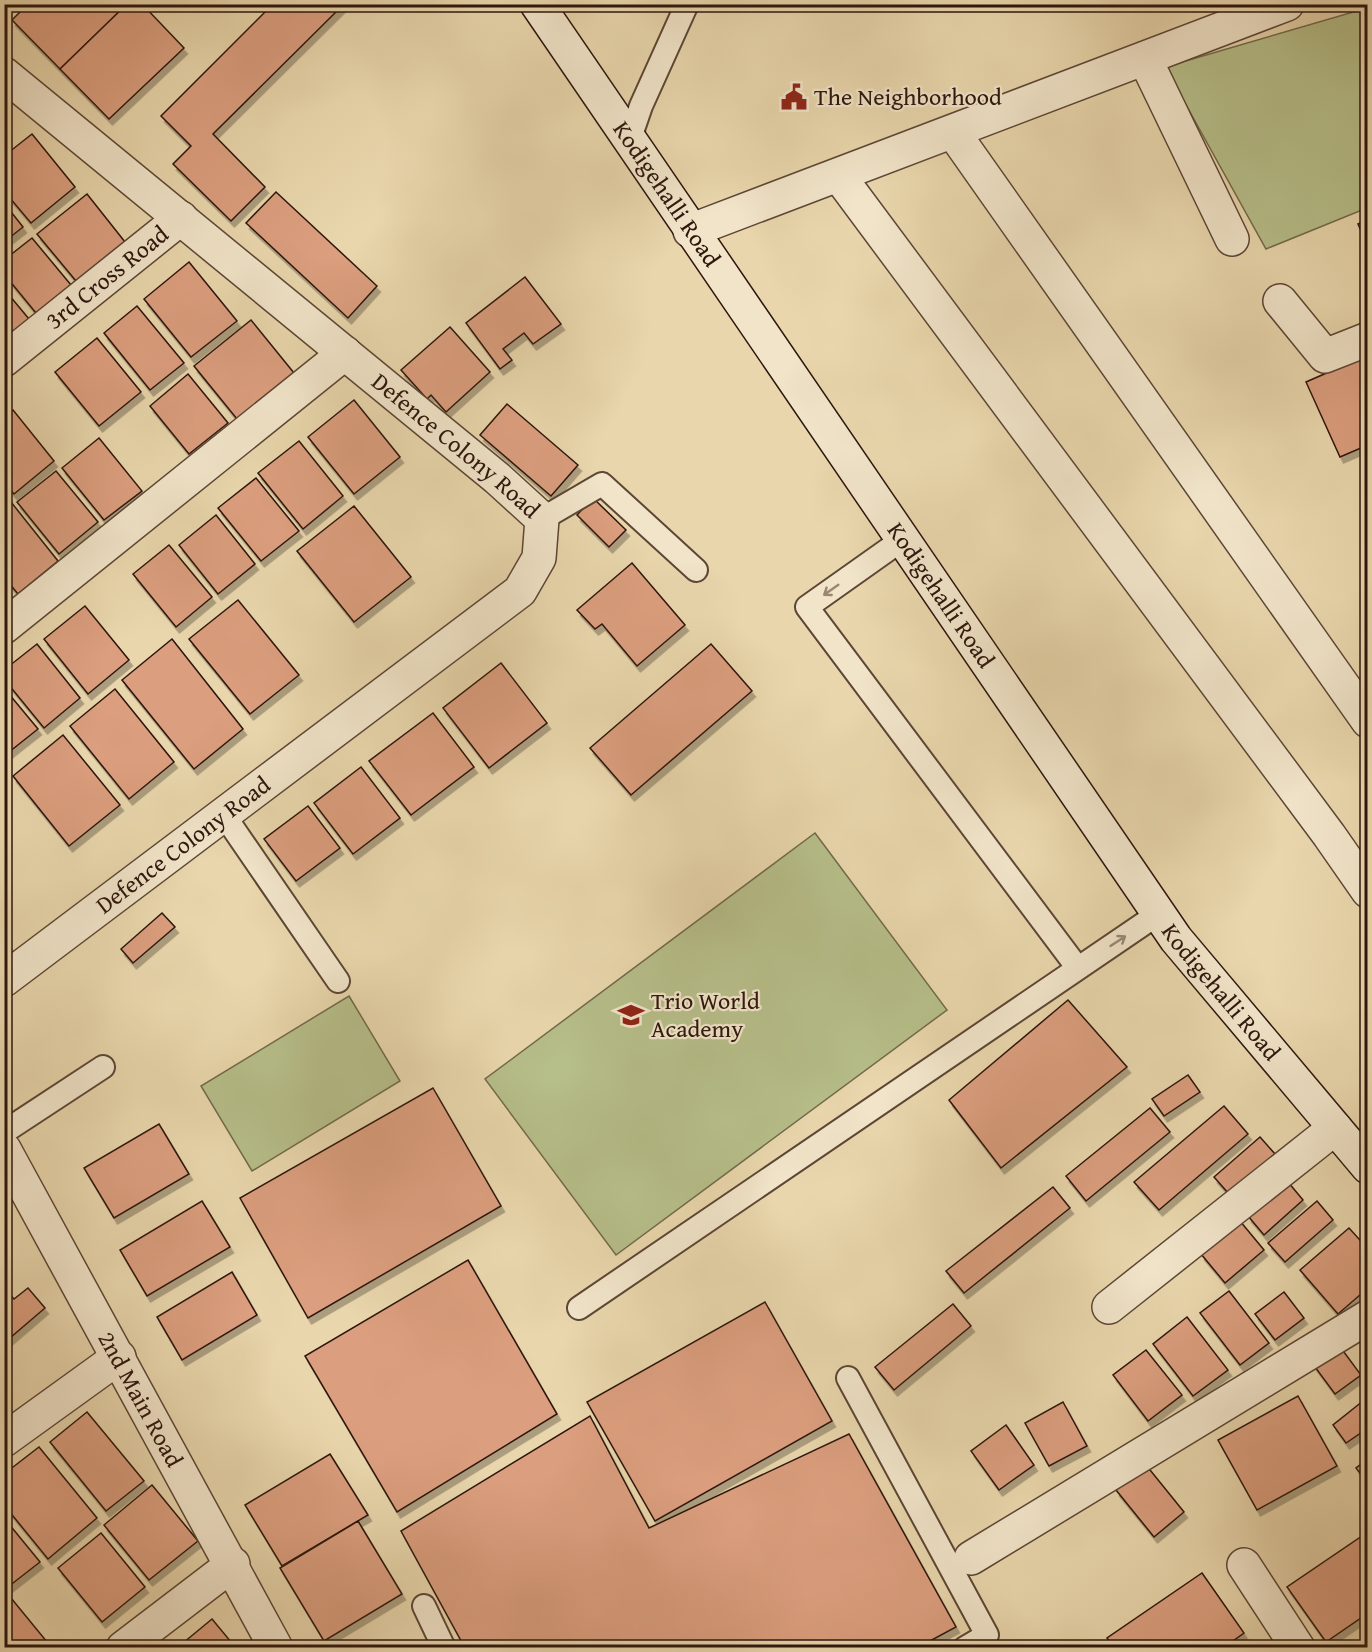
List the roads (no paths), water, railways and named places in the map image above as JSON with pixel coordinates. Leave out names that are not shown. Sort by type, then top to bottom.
[{"type":"street","name":"Kodigehalli Road","points":[[537,4],[1158,914],[1176,939],[1368,1167]]},
{"type":"street","points":[[690,231],[1287,4]]},
{"type":"street","points":[[1146,59],[1233,239]]},
{"type":"street","name":"Defence Colony Road","points":[[4,981],[520,591],[539,558],[542,519],[496,478],[181,218],[12,92]]},
{"type":"street","points":[[953,132],[1368,721]]},
{"type":"street","points":[[839,176],[1329,835],[1368,891]]},
{"type":"street","name":"3rd Cross Road","points":[[4,360],[181,218]]},
{"type":"street","points":[[1280,302],[1325,357],[1368,339]]},
{"type":"street","points":[[4,627],[345,353]]},
{"type":"street","points":[[1109,1307],[1335,1128]]},
{"type":"street","name":"2nd Main Road","points":[[4,1149],[233,1564],[276,1647]]},
{"type":"street","points":[[971,1558],[1368,1317]]},
{"type":"street","points":[[4,1440],[119,1358]]},
{"type":"street","points":[[123,1647],[233,1564]]},
{"type":"street","points":[[1244,1565],[1299,1647]]},
{"type":"lane","points":[[629,141],[641,106],[687,4]]},
{"type":"lane","points":[[542,519],[602,484],[696,570]]},
{"type":"lane","points":[[903,539],[807,607],[1077,967]]},
{"type":"lane","points":[[224,815],[338,981]]},
{"type":"lane","points":[[579,1308],[1158,914]]},
{"type":"lane","points":[[4,1132],[103,1067]]},
{"type":"lane","points":[[848,1378],[987,1635],[965,1647]]},
{"type":"lane","points":[[424,1606],[444,1647]]},
{"type":"place","name":"The Neighborhood","points":[[794,97]]},
{"type":"place","name":"Trio World Academy","points":[[631,1015]]}]
